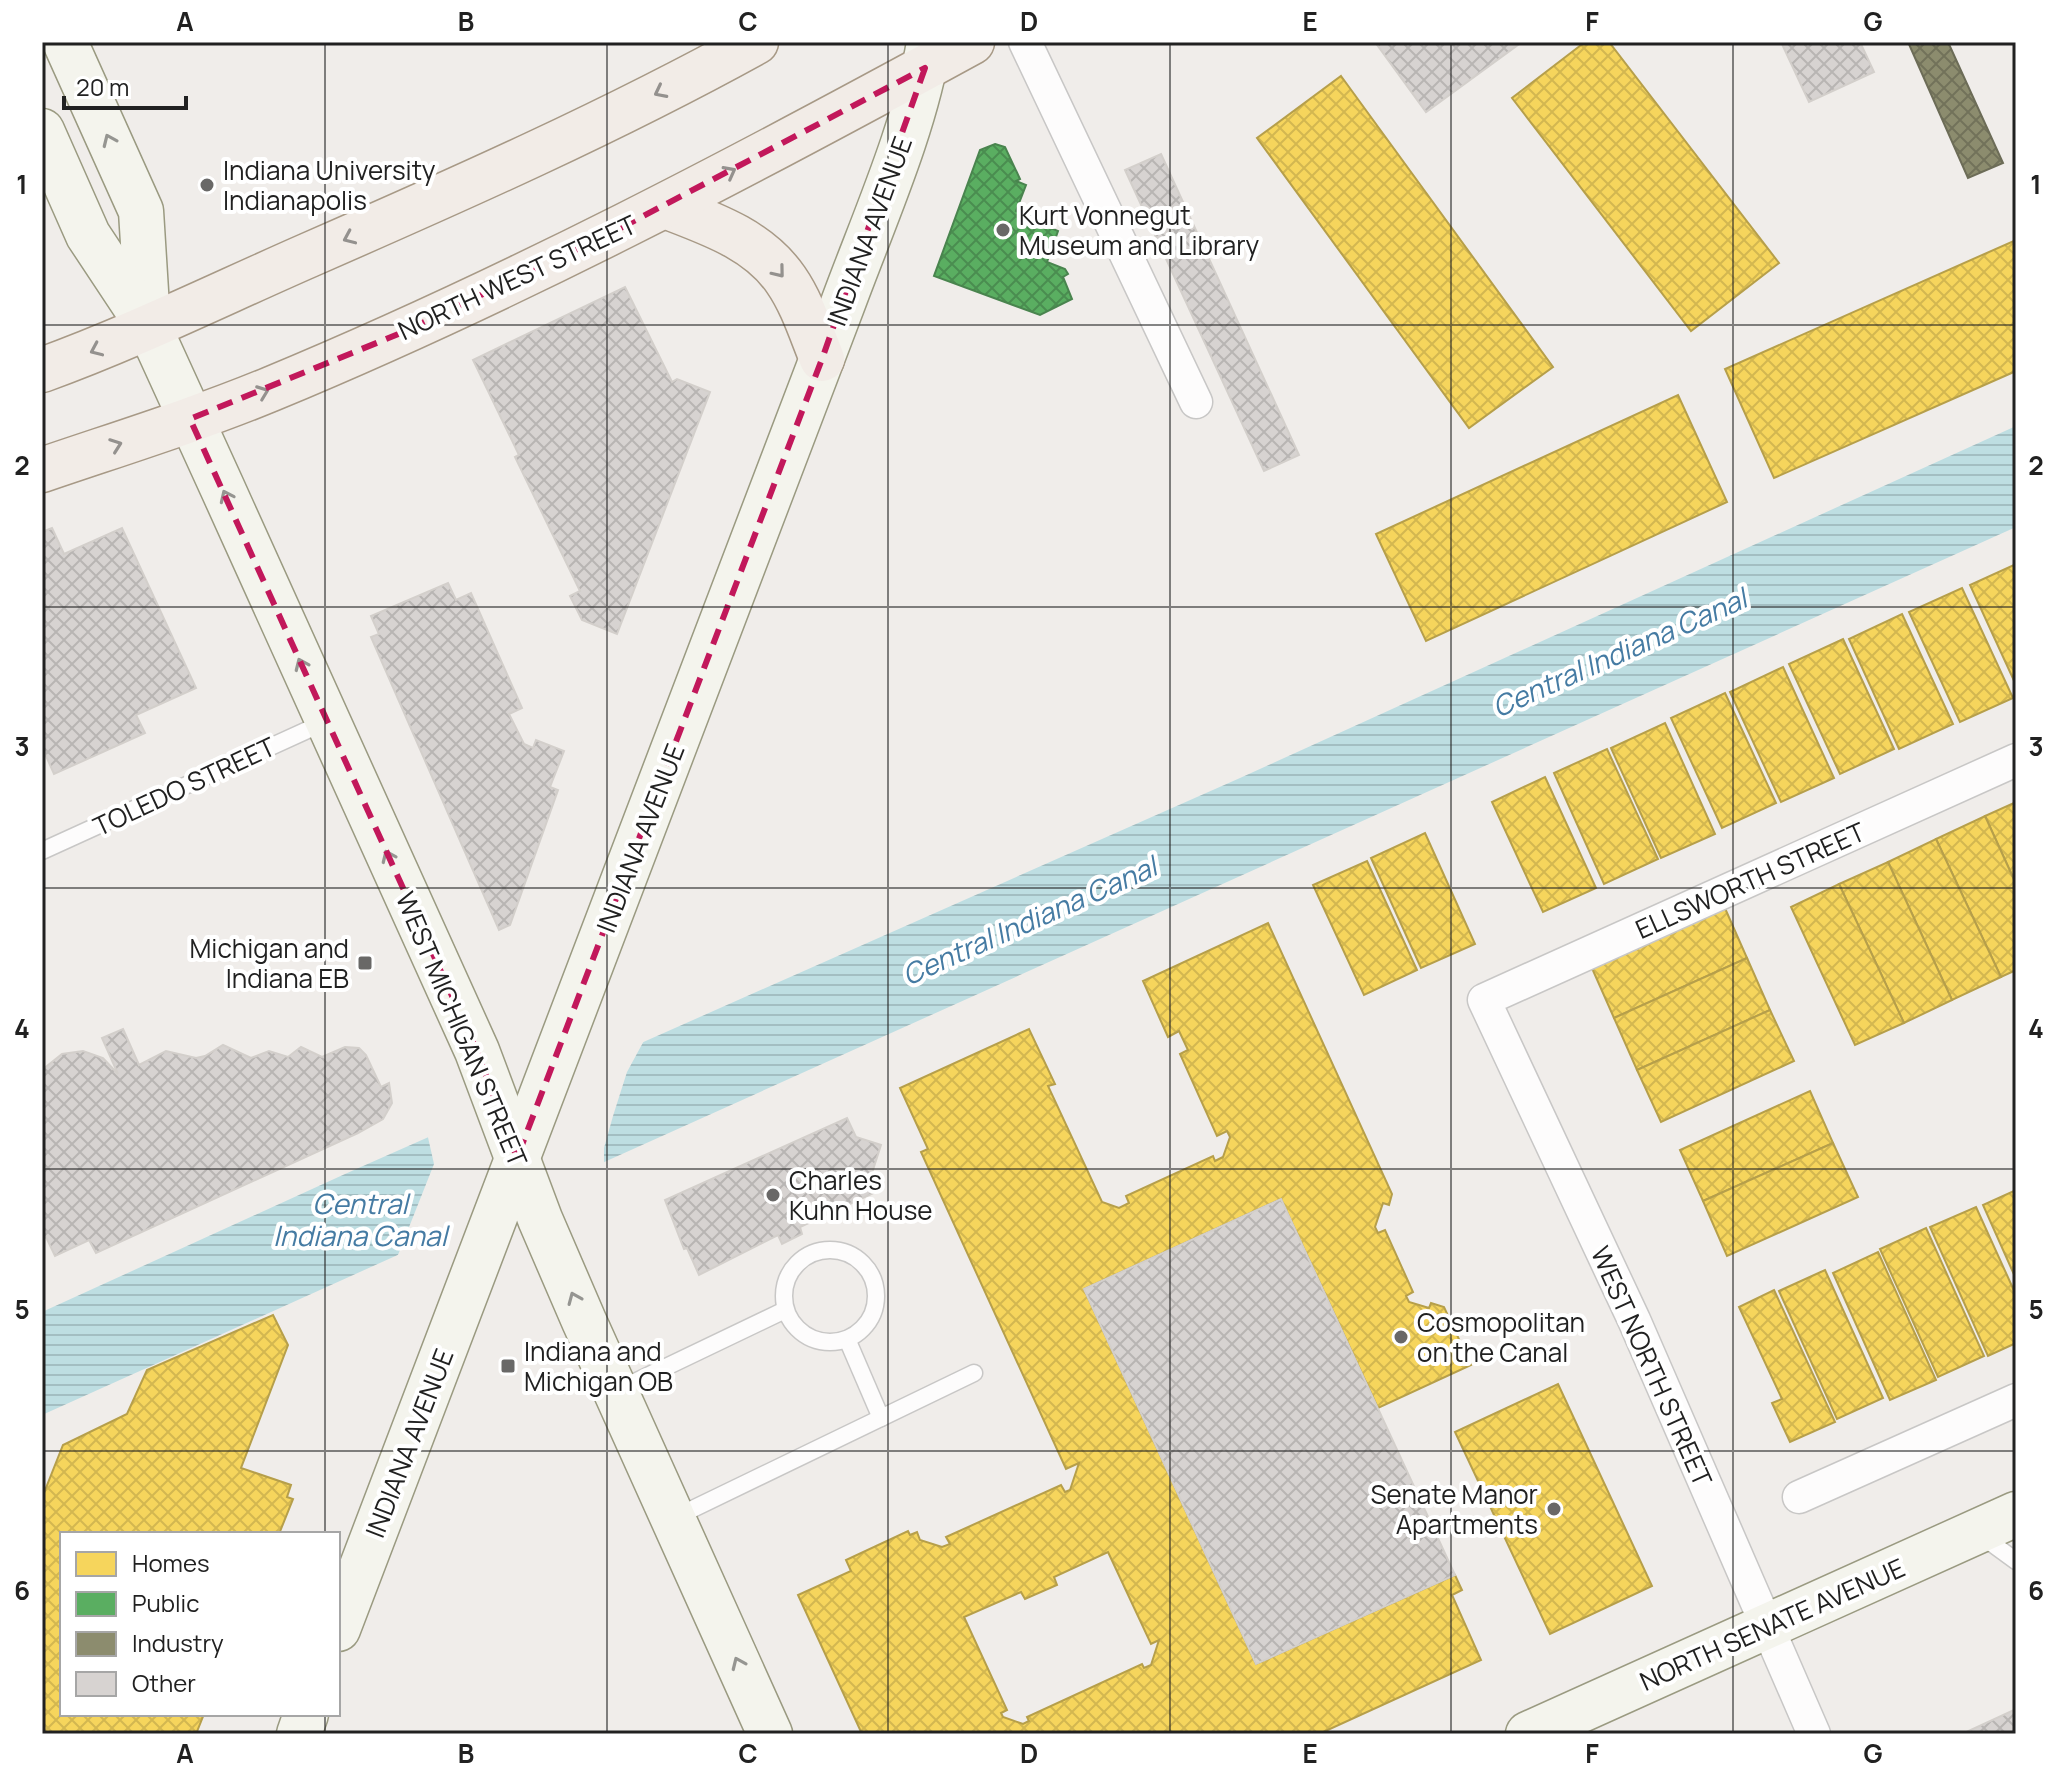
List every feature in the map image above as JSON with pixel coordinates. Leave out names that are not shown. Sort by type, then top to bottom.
[{"type":"main road","name":"WEST MICHIGAN STREET","points":[[65,42],[141,211],[149,327]]},
{"type":"main road","points":[[42,370],[149,327],[499,172],[756,42]]},
{"type":"main road","name":"NORTH WEST STREET","points":[[42,470],[268,390],[401,333],[665,206],[927,55],[972,42]]},
{"type":"main road","name":"INDIANA AVENUE","points":[[340,1624],[822,359],[903,139],[927,55]]},
{"type":"main road","name":"WEST MICHIGAN STREET","points":[[42,131],[88,235],[149,327],[477,1051],[540,1219],[770,1734]]},
{"type":"main road","points":[[665,206],[719,227],[767,258],[787,282],[802,309],[822,359]]},
{"type":"main road","name":"NORTH SENATE AVENUE","points":[[1528,1734],[2016,1514]]},
{"type":"street","points":[[1025,42],[1196,402]]},
{"type":"street","name":"ELLSWORTH STREET","points":[[1484,1000],[2016,760]]},
{"type":"street","name":"WEST NORTH STREET","points":[[1484,1000],[1634,1320],[1814,1734]]},
{"type":"street","points":[[1799,1497],[2016,1400]]},
{"type":"lane","name":"TOLEDO STREET","points":[[42,851],[327,721]]},
{"type":"lane","points":[[815,1251],[843,1251],[856,1257],[868,1269],[875,1283],[876,1299],[872,1315],[864,1328],[847,1339],[819,1341],[805,1335],[793,1324],[785,1310],[785,1281],[802,1258],[815,1251]]},
{"type":"lane","points":[[615,1391],[785,1310]]},
{"type":"lane","points":[[847,1339],[881,1418]]},
{"type":"lane","points":[[673,1519],[974,1373]]},
{"type":"lane","points":[[1976,1532],[2016,1561]]},
{"type":"highlighted area","points":[[925,68],[822,359],[517,1158],[477,1051],[190,419],[401,333],[611,233]]},
{"type":"water","name":"Central Indiana Canal","points":[[2016,426],[2016,527],[42,1415],[42,1312],[345,1174],[1240,778]]},
{"type":"pier","points":[[646,1037],[627,1072],[604,1148],[604,1166],[396,1260],[434,1164],[427,1133]]},
{"type":"building: Homes","points":[[1585,42],[1609,42],[1779,263],[1691,331],[1512,98]]},
{"type":"building: Homes","points":[[1341,76],[1553,367],[1469,428],[1257,138]]},
{"type":"building: Homes","points":[[2016,240],[2016,371],[1774,478],[1725,369]]},
{"type":"building: Homes","points":[[1678,395],[1727,502],[1426,641],[1376,534]]},
{"type":"building: Homes","points":[[2016,564],[2016,685],[1970,585]]},
{"type":"building: Homes","points":[[1962,588],[2013,698],[1960,722],[1909,612]]},
{"type":"building: Homes","points":[[1902,614],[1953,724],[1899,749],[1849,639]]},
{"type":"building: Homes","points":[[1843,639],[1894,749],[1840,774],[1789,664]]},
{"type":"building: Homes","points":[[1783,667],[1834,778],[1781,802],[1730,692]]},
{"type":"building: Homes","points":[[1725,693],[1776,803],[1722,828],[1671,718]]},
{"type":"building: Homes","points":[[1665,723],[1715,834],[1661,858],[1611,748]]},
{"type":"building: Homes","points":[[1607,749],[1658,859],[1604,884],[1554,773]]},
{"type":"building: Homes","points":[[1545,777],[1596,888],[1543,912],[1492,802]]},
{"type":"building: Homes","points":[[2016,802],[2016,884],[1985,816]]},
{"type":"building: Homes","points":[[1985,816],[2016,884],[2016,970],[2001,977],[1936,839]]},
{"type":"building: Homes","points":[[1425,833],[1475,944],[1421,968],[1371,858]]},
{"type":"building: Homes","points":[[1936,839],[2001,977],[1952,1000],[1888,862]]},
{"type":"building: Homes","points":[[1367,861],[1417,970],[1364,995],[1313,885]]},
{"type":"building: Homes","points":[[1888,862],[1952,1000],[1904,1023],[1839,884]]},
{"type":"building: Homes","points":[[1839,884],[1904,1023],[1855,1045],[1791,907]]},
{"type":"building: Homes","points":[[1724,906],[1747,958],[1614,1018],[1591,966]]},
{"type":"building: Homes","name":"Cosmopolitan on the Canal","points":[[1268,923],[1392,1194],[1389,1205],[1383,1203],[1375,1227],[1378,1233],[1385,1230],[1413,1292],[1406,1296],[1409,1302],[1429,1308],[1431,1303],[1444,1307],[1471,1365],[1378,1408],[1281,1199],[1084,1289],[1256,1664],[1455,1575],[1462,1590],[1452,1595],[1481,1660],[1319,1734],[862,1734],[798,1595],[851,1571],[846,1560],[908,1531],[910,1535],[917,1532],[920,1540],[942,1547],[950,1544],[946,1537],[1061,1485],[1065,1492],[1070,1490],[1079,1463],[1066,1469],[921,1152],[928,1149],[900,1088],[1029,1029],[1055,1084],[1048,1086],[1102,1202],[1119,1208],[1129,1203],[1126,1196],[1213,1156],[1215,1161],[1223,1157],[1230,1137],[1227,1131],[1217,1136],[1180,1054],[1188,1050],[1179,1031],[1168,1037],[1143,981]],"holes":[[[1108,1552],[1151,1644],[1159,1640],[1151,1665],[1144,1668],[1142,1664],[1027,1717],[1029,1721],[1023,1724],[1003,1717],[1001,1713],[1007,1710],[964,1617],[1021,1592],[1025,1599],[1057,1585],[1054,1577]]]},
{"type":"building: Homes","points":[[1747,958],[1770,1010],[1637,1070],[1614,1018]]},
{"type":"building: Homes","points":[[1770,1010],[1794,1061],[1661,1122],[1637,1070]]},
{"type":"building: Homes","points":[[1810,1091],[1833,1143],[1703,1201],[1680,1150]]},
{"type":"building: Homes","points":[[1833,1143],[1858,1197],[1727,1256],[1703,1201]]},
{"type":"building: Homes","points":[[2016,1190],[2016,1279],[1983,1205]]},
{"type":"building: Homes","points":[[1976,1207],[2016,1295],[2016,1343],[1988,1356],[1930,1227]]},
{"type":"building: Homes","points":[[1926,1228],[1984,1356],[1938,1377],[1880,1249]]},
{"type":"building: Homes","points":[[1878,1252],[1936,1380],[1890,1400],[1833,1273]]},
{"type":"building: Homes","points":[[1825,1270],[1883,1398],[1837,1419],[1779,1291]]},
{"type":"building: Homes","points":[[1774,1290],[1835,1422],[1790,1442],[1772,1403],[1782,1399],[1739,1307]]},
{"type":"building: Homes","points":[[273,1315],[288,1345],[241,1468],[291,1485],[287,1497],[293,1499],[280,1532],[60,1532],[60,1716],[203,1716],[196,1734],[42,1734],[42,1498],[63,1445],[127,1414],[147,1370]]},
{"type":"building: Homes","name":"Senate Manor Apartments","points":[[1558,1384],[1652,1586],[1550,1634],[1455,1432]]},
{"type":"building: Public","name":"Kurt Vonnegut Museum and Library","points":[[995,144],[1005,147],[1020,179],[1016,181],[1026,185],[1016,211],[1054,225],[1053,229],[1058,231],[1047,262],[1065,269],[1068,274],[1063,277],[1072,299],[1040,315],[934,276],[980,150]]},
{"type":"building: Industry","points":[[1908,42],[1948,42],[2003,163],[1968,178]]},
{"type":"building: Other","points":[[1375,42],[1522,42],[1426,112]]},
{"type":"building: Other","points":[[1781,42],[1860,42],[1874,72],[1809,102]]},
{"type":"building: Other","points":[[1161,154],[1299,455],[1264,471],[1125,170]]},
{"type":"building: Other","points":[[625,287],[672,382],[677,379],[710,392],[617,634],[582,620],[570,596],[580,591],[515,457],[519,455],[473,360]]},
{"type":"building: Other","points":[[52,528],[64,554],[122,528],[196,688],[136,715],[145,733],[54,774],[42,747],[42,532]]},
{"type":"building: Other","points":[[448,583],[456,600],[471,593],[522,708],[509,714],[524,744],[533,748],[536,740],[564,751],[550,787],[558,790],[510,925],[499,930],[371,637],[379,634],[371,616]]},
{"type":"building: Other","points":[[123,1029],[139,1065],[166,1051],[196,1058],[223,1045],[251,1058],[269,1051],[288,1057],[301,1047],[322,1057],[345,1047],[359,1048],[366,1055],[381,1087],[389,1083],[392,1103],[383,1119],[358,1133],[96,1253],[89,1240],[55,1256],[46,1237],[42,1239],[42,1070],[62,1054],[83,1051],[103,1058],[118,1074],[102,1038]]},
{"type":"building: Other","name":"Charles Kuhn House","points":[[847,1118],[856,1137],[881,1145],[872,1173],[880,1190],[800,1227],[802,1234],[782,1244],[778,1235],[699,1275],[687,1248],[684,1249],[665,1200]]},
{"type":"building: Other","points":[[1281,1199],[1455,1575],[1256,1664],[1084,1289]]},
{"type":"building: Other","points":[[2016,1709],[2016,1734],[1964,1733]]},
{"type":"place","name":"Indiana University Indianapolis","points":[[207,185]]},
{"type":"place","name":"Kurt Vonnegut Museum and Library","points":[[1003,230]]},
{"type":"place","name":"Michigan and Indiana EB","points":[[365,963]]},
{"type":"place","name":"Charles Kuhn House","points":[[773,1195]]},
{"type":"place","name":"Cosmopolitan on the Canal","points":[[1401,1337]]},
{"type":"place","name":"Indiana and Michigan OB","points":[[508,1366]]},
{"type":"place","name":"Senate Manor Apartments","points":[[1554,1509]]}]
